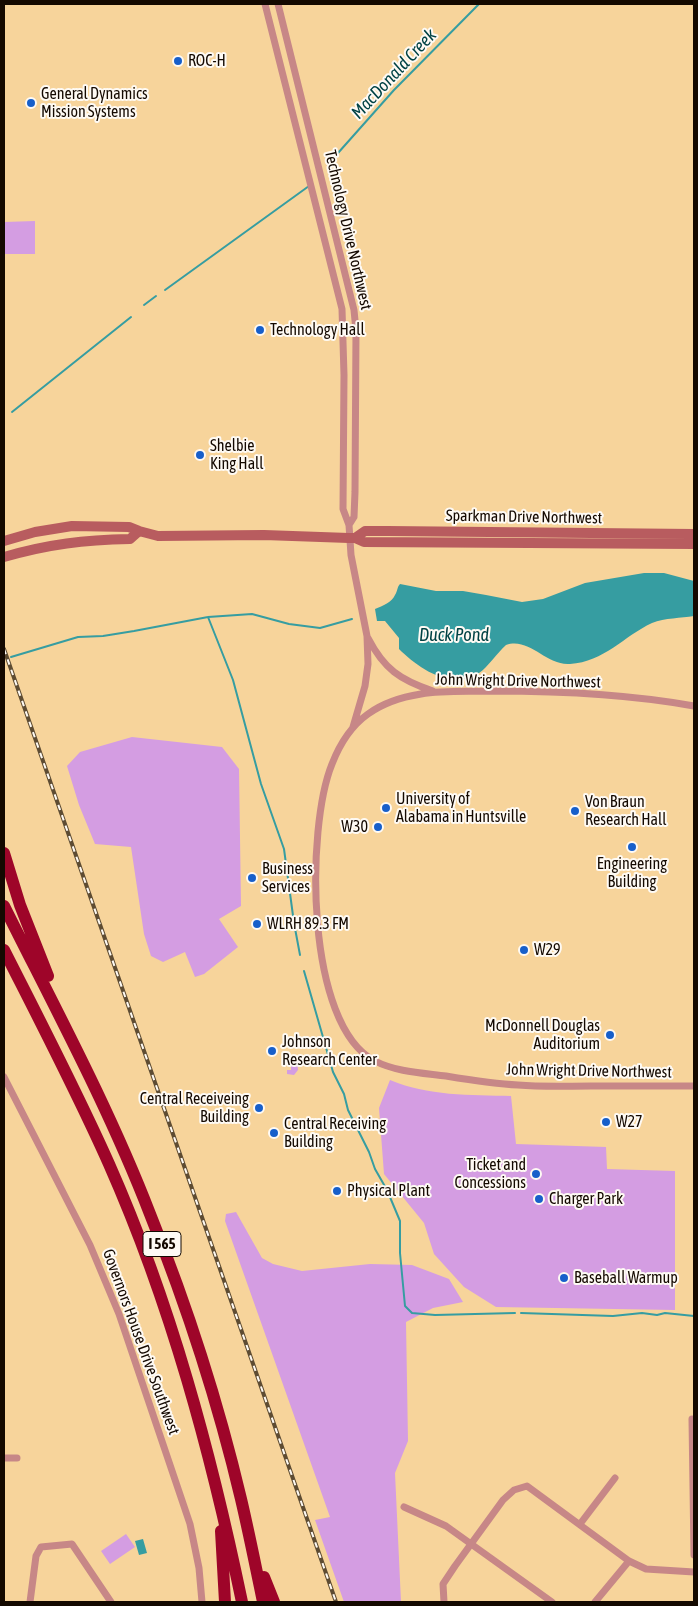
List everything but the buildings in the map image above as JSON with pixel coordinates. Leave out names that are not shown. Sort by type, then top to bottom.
[{"type":"highway","points":[[4,853],[20,906],[68,1032]]},
{"type":"highway","name":"I 565","points":[[4,906],[68,1032],[128,1160],[169,1261],[216,1406],[241,1499],[263,1602]]},
{"type":"highway","name":"I 565","points":[[4,950],[56,1051],[110,1166],[156,1283],[195,1404],[242,1602]]},
{"type":"highway","points":[[4,966],[35,1012]]},
{"type":"highway","points":[[219,1499],[226,1602]]},
{"type":"highway","points":[[251,1543],[274,1602]]},
{"type":"main road","name":"Sparkman Drive Northwest","points":[[4,541],[35,532],[72,526],[129,527],[158,536],[264,535],[352,538],[364,542],[694,544]]},
{"type":"main road","points":[[4,557],[56,544],[130,538],[139,531]]},
{"type":"main road","name":"Sparkman Drive Northwest","points":[[352,538],[364,531],[694,534]]},
{"type":"street","name":"Technology Drive Northwest","points":[[265,4],[342,309],[344,375],[343,508],[352,538],[351,555],[367,636],[368,664],[365,686],[352,729]]},
{"type":"street","name":"Technology Drive Northwest","points":[[278,4],[354,310],[356,332],[355,492],[354,517],[348,525]]},
{"type":"street","points":[[367,636],[376,654],[397,675],[411,683],[436,692]]},
{"type":"street","name":"John Wright Drive Northwest","points":[[694,706],[618,696],[544,691],[436,692],[403,698],[384,705],[367,715],[352,729],[340,746],[331,765],[320,812],[316,853],[316,891],[323,961],[332,999],[347,1035],[361,1051],[375,1061],[408,1071],[521,1086],[694,1086]]},
{"type":"street","name":"Governors House Drive Southwest","points":[[4,1078],[90,1245],[119,1314],[190,1524],[198,1560],[202,1602]]},
{"type":"street","points":[[692,1419],[694,1555]]},
{"type":"street","points":[[4,1458],[17,1458]]},
{"type":"street","points":[[580,1524],[615,1478]]},
{"type":"street","points":[[444,1602],[443,1584],[471,1544],[503,1500],[514,1490],[527,1486],[629,1561],[646,1569],[694,1572]]},
{"type":"street","points":[[404,1507],[446,1526],[552,1602]]},
{"type":"street","points":[[30,1602],[36,1556],[41,1547],[72,1544],[112,1602]]},
{"type":"street","points":[[595,1602],[629,1561]]},
{"type":"shaded area","points":[[35,221],[35,254],[4,254],[4,222]]},
{"type":"shaded area","points":[[132,737],[222,747],[239,769],[241,906],[219,919],[238,947],[204,974],[195,977],[185,952],[163,962],[151,956],[144,934],[131,847],[95,844],[79,805],[67,766],[80,752]]},
{"type":"shaded area","points":[[291,1059],[297,1060],[298,1070],[294,1075],[287,1074],[287,1070],[291,1070]]},
{"type":"shaded area","name":"Charger Park","points":[[390,1080],[434,1092],[511,1096],[516,1144],[606,1147],[607,1169],[675,1171],[675,1310],[496,1307],[464,1287],[434,1254],[424,1223],[384,1174],[379,1108]]},
{"type":"shaded area","points":[[236,1212],[262,1258],[273,1264],[302,1271],[370,1264],[412,1265],[449,1279],[463,1302],[433,1308],[406,1322],[408,1441],[395,1473],[401,1602],[344,1602],[315,1520],[330,1517],[225,1221],[226,1214]]},
{"type":"shaded area","points":[[126,1534],[135,1547],[110,1564],[101,1551]]},
{"type":"water","name":"Duck Pond","points":[[644,573],[664,573],[694,581],[694,616],[657,621],[642,628],[604,654],[593,659],[570,664],[553,661],[523,645],[506,645],[479,673],[457,680],[425,670],[407,656],[399,649],[399,638],[385,621],[377,621],[375,609],[392,600],[400,584],[436,591],[463,591],[522,602],[543,599],[585,583]]},
{"type":"water","points":[[143,1539],[147,1553],[139,1555],[135,1541]]},
{"type":"waterway","name":"MacDonald Creek","points":[[330,162],[394,90],[479,4]]},
{"type":"waterway","name":"MacDonald Creek","points":[[165,290],[309,186]]},
{"type":"waterway","points":[[144,305],[156,296]]},
{"type":"waterway","name":"MacDonald Creek","points":[[12,412],[131,317]]},
{"type":"waterway","points":[[11,657],[78,637],[103,636],[208,617],[252,614],[289,624],[320,628],[352,619]]},
{"type":"waterway","points":[[208,617],[233,680],[261,784],[284,849],[300,955]]},
{"type":"waterway","points":[[304,971],[333,1072],[344,1094],[348,1110],[400,1221],[400,1253],[405,1306],[412,1313],[435,1315],[515,1313]]},
{"type":"waterway","points":[[521,1313],[613,1316],[642,1313],[657,1315],[665,1313],[694,1316]]},
{"type":"railway","points":[[4,649],[336,1602]]},
{"type":"place","name":"ROC-H","points":[[178,61]]},
{"type":"place","name":"General Dynamics Mission Systems","points":[[31,103]]},
{"type":"place","name":"Technology Hall","points":[[260,330]]},
{"type":"place","name":"Shelbie King Hall","points":[[200,455]]},
{"type":"place","name":"University of Alabama in Huntsville","points":[[386,808]]},
{"type":"place","name":"Von Braun Research Hall","points":[[575,811]]},
{"type":"place","name":"W30","points":[[378,827]]},
{"type":"place","name":"Engineering Building","points":[[632,847]]},
{"type":"place","name":"Business Services","points":[[252,878]]},
{"type":"place","name":"WLRH 89.3 FM","points":[[257,924]]},
{"type":"place","name":"W29","points":[[524,950]]},
{"type":"place","name":"McDonnell Douglas Auditorium","points":[[610,1035]]},
{"type":"place","name":"Johnson Research Center","points":[[272,1051]]},
{"type":"place","name":"Central Receiveing Building","points":[[259,1108]]},
{"type":"place","name":"W27","points":[[606,1122]]},
{"type":"place","name":"Central Receiving Building","points":[[274,1133]]},
{"type":"place","name":"Ticket and Concessions","points":[[536,1174]]},
{"type":"place","name":"Physical Plant","points":[[337,1191]]},
{"type":"place","name":"Charger Park","points":[[539,1199]]},
{"type":"place","name":"Baseball Warmup","points":[[564,1278]]}]
